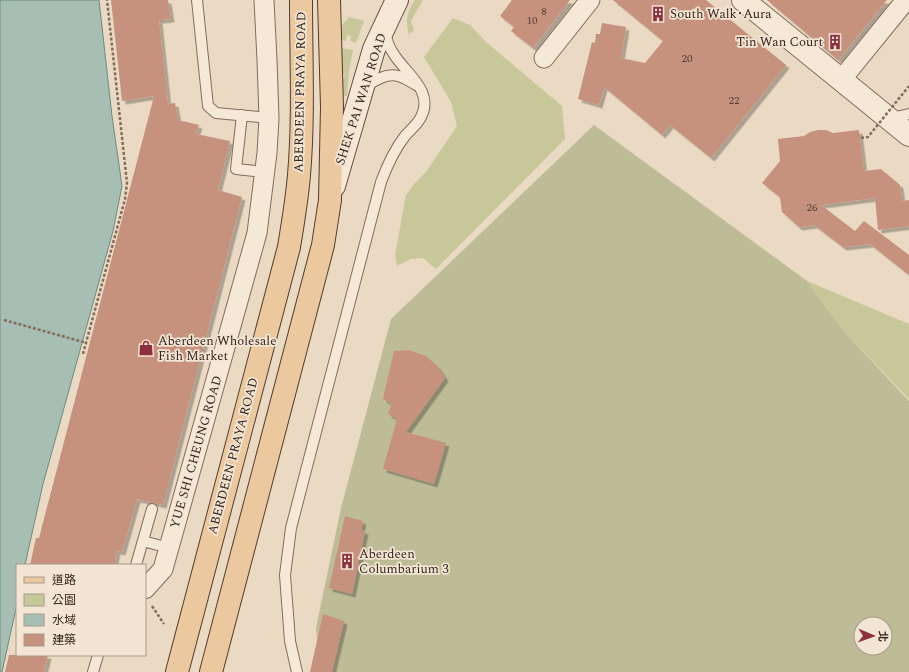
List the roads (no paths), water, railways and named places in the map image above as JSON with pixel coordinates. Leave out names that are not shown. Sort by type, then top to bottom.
[{"type":"main road","name":"ABERDEEN PRAYA ROAD","points":[[177,672],[289,247],[296,205],[302,118],[301,0]]},
{"type":"main road","points":[[211,672],[323,245],[330,200],[332,107],[329,0]]},
{"type":"street","name":"YUE SHI CHEUNG ROAD","points":[[147,596],[163,569],[257,233],[267,153],[269,118],[264,0]]},
{"type":"street","name":"SHEK PAI WAN ROAD","points":[[330,200],[374,49],[397,0]]},
{"type":"street","points":[[544,58],[590,0]]},
{"type":"street","points":[[743,0],[909,135]]},
{"type":"street","points":[[841,80],[906,0]]},
{"type":"lane","points":[[197,0],[208,106],[216,113],[269,118]]},
{"type":"lane","points":[[297,672],[290,641],[285,575],[291,528],[381,182],[390,160],[398,147],[421,118],[423,110],[422,92],[396,57],[386,40],[384,27]]},
{"type":"lane","points":[[363,88],[372,82],[383,78],[399,76],[422,92]]},
{"type":"lane","points":[[884,115],[896,117],[909,114]]},
{"type":"lane","points":[[242,116],[236,169],[264,172]]},
{"type":"lane","points":[[136,564],[152,508]]},
{"type":"lane","points":[[143,541],[169,548]]},
{"type":"lane","points":[[93,672],[98,656]]},
{"type":"water","points":[[0,0],[99,0],[112,116],[122,186],[113,231],[43,484],[25,564],[16,564],[16,609],[2,672],[0,672]]},
{"type":"place","name":"South Walk･Aura","points":[[658,14]]},
{"type":"place","name":"Tin Wan Court","points":[[835,42]]},
{"type":"place","name":"Aberdeen Wholesale Fish Market","points":[[146,348]]},
{"type":"place","name":"Aberdeen Columbarium 3","points":[[347,561]]}]
